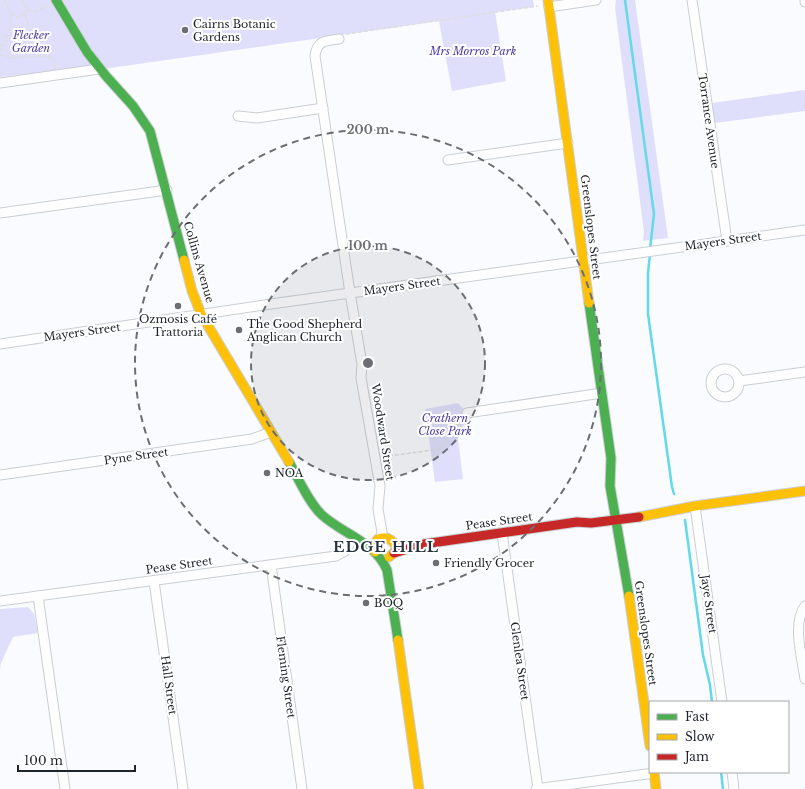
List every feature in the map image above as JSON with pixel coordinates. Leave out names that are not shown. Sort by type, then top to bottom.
[{"type":"street","name":"Collins Avenue","points":[[56,0],[99,69],[138,113],[147,126],[154,146],[192,290],[202,314],[315,507],[322,515],[377,554]]},
{"type":"street","points":[[549,4],[596,0]]},
{"type":"street","name":"Torrance Avenue","points":[[692,0],[726,241]]},
{"type":"street","name":"Greenslopes Street","points":[[549,4],[611,458],[616,470],[625,570],[649,739]]},
{"type":"street","name":"Woodward Street","points":[[339,39],[323,41],[316,49],[315,56],[362,364],[361,378],[380,486],[378,509],[382,532],[379,538]]},
{"type":"street","points":[[0,82],[99,69]]},
{"type":"street","points":[[238,116],[257,118],[323,108]]},
{"type":"street","points":[[448,160],[568,143]]},
{"type":"street","points":[[0,213],[166,190]]},
{"type":"street","name":"Mayers Street","points":[[0,344],[350,293],[805,230]]},
{"type":"street","points":[[739,381],[805,372]]},
{"type":"street","points":[[467,413],[602,393]]},
{"type":"street","name":"Pyne Street","points":[[0,475],[252,439],[271,432]]},
{"type":"street","name":"Pease Street","points":[[393,554],[424,544],[577,522],[590,516],[619,515],[666,506],[695,506],[805,490]]},
{"type":"street","name":"Jaye Street","points":[[695,506],[722,701]]},
{"type":"street","name":"Glenlea Street","points":[[502,533],[537,789]]},
{"type":"street","points":[[354,538],[366,540],[388,537],[394,541],[396,548],[393,554],[390,586]]},
{"type":"street","name":"Pease Street","points":[[0,601],[336,556],[345,551],[354,538]]},
{"type":"street","points":[[379,538],[374,545],[377,554],[385,565],[390,586],[419,789]]},
{"type":"street","name":"Pease Street","points":[[394,541],[424,544]]},
{"type":"street","points":[[377,554],[386,558],[393,554]]},
{"type":"street","name":"Fleming Street","points":[[271,565],[302,789]]},
{"type":"street","name":"Hall Street","points":[[154,581],[183,789]]},
{"type":"street","points":[[38,596],[65,789]]},
{"type":"street","points":[[805,606],[802,610],[799,623],[799,637],[805,679]]},
{"type":"street","points":[[537,789],[649,773]]},
{"type":"street","points":[[654,773],[656,789]]},
{"type":"street","points":[[732,773],[734,789]]},
{"type":"path","points":[[5,0],[11,14],[11,25],[6,35],[8,39]]},
{"type":"path","points":[[22,0],[28,10]]},
{"type":"path","points":[[339,39],[345,34],[549,4]]},
{"type":"path","points":[[28,10],[38,11],[46,6]]},
{"type":"path","points":[[11,14],[19,16],[25,14],[28,10]]},
{"type":"path","points":[[25,14],[38,56]]},
{"type":"path","points":[[31,35],[8,39],[1,46],[0,54],[10,58],[38,56],[53,57],[59,75]]},
{"type":"path","points":[[33,43],[42,41],[43,44]]},
{"type":"path","points":[[375,458],[440,449],[467,413]]},
{"type":"green space","name":"Cairns Botanic Gardens","points":[[0,0],[533,0],[534,7],[495,12],[506,81],[452,91],[439,21],[110,68],[85,68],[0,77]]},
{"type":"green space","points":[[616,0],[635,0],[668,238],[643,241],[644,232],[615,8]]},
{"type":"green space","points":[[805,90],[805,111],[715,123],[712,103]]},
{"type":"green space","name":"Crathern Close Park","points":[[458,403],[467,413],[458,439],[463,479],[435,482],[425,409]]},
{"type":"green space","points":[[28,607],[34,614],[38,633],[13,637],[1,663],[0,670],[0,609]]},
{"type":"waterway","points":[[625,0],[654,214],[650,249]]},
{"type":"waterway","points":[[650,254],[648,273],[648,314],[674,494]]},
{"type":"waterway","points":[[685,520],[703,655],[712,701]]},
{"type":"waterway","points":[[721,773],[723,789]]},
{"type":"traffic: fast","points":[[56,0],[87,52],[133,106],[150,131],[184,260]]},
{"type":"traffic: fast","points":[[589,303],[611,458],[610,486],[629,596]]},
{"type":"traffic: fast","points":[[289,462],[308,497],[317,510],[330,522],[367,545],[382,560],[387,570],[398,640]]},
{"type":"traffic: slow","points":[[548,0],[589,303]]},
{"type":"traffic: slow","points":[[184,260],[192,291],[201,314],[289,462]]},
{"type":"traffic: slow","points":[[639,517],[695,506],[805,491]]},
{"type":"traffic: slow","points":[[375,552],[375,543],[378,539],[388,539],[396,546],[395,552],[389,557]]},
{"type":"traffic: slow","points":[[629,596],[649,739]]},
{"type":"traffic: slow","points":[[398,640],[419,789]]},
{"type":"traffic: slow","points":[[654,773],[656,789]]},
{"type":"traffic: jam","points":[[394,553],[424,544],[577,522],[591,523],[639,517]]},
{"type":"place","name":"Cairns Botanic Gardens","points":[[185,30]]},
{"type":"place","name":"Ozmosis Café Trattoria","points":[[178,306]]},
{"type":"place","name":"The Good Shepherd Anglican Church","points":[[239,330]]},
{"type":"place","name":"NOA","points":[[267,473]]},
{"type":"place","name":"Friendly Grocer","points":[[436,563]]},
{"type":"place","name":"BOQ","points":[[366,603]]},
{"type":"district","name":"EDGE HILL","points":[[386,547]]},
{"type":"park label","name":"Flecker Garden","points":[[31,41]]},
{"type":"park label","name":"Mrs Morros Park","points":[[473,51]]}]
